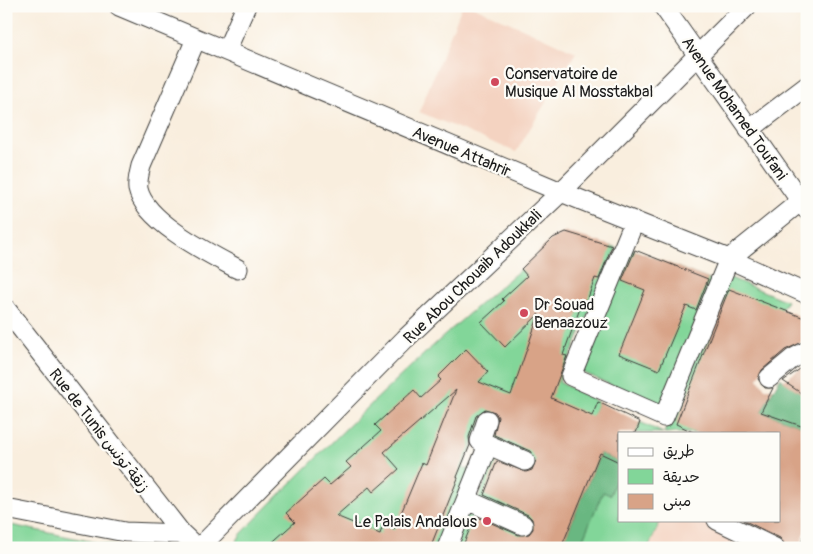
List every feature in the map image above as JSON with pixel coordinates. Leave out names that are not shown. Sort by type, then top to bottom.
[{"type":"street","name":"Avenue Attahrir","points":[[119,6],[561,192],[729,259],[807,294]]},
{"type":"street","points":[[226,52],[246,6]]},
{"type":"street","name":"Avenue Mohamed Toufani","points":[[663,6],[749,130],[805,202]]},
{"type":"street","name":"Rue Abou Chouaib Adoukkali","points":[[198,548],[405,339],[561,192],[747,6]]},
{"type":"street","points":[[196,39],[141,166],[137,181],[138,190],[142,200],[156,216],[207,252],[238,269]]},
{"type":"street","points":[[749,130],[807,86]]},
{"type":"street","points":[[634,222],[571,376],[664,417],[729,259],[805,202]]},
{"type":"street","name":"Rue de Tunis زنقة تونس","points":[[6,309],[182,534],[198,548]]},
{"type":"street","points":[[769,378],[792,359],[807,351]]},
{"type":"street","points":[[487,420],[480,437],[480,442],[525,461]]},
{"type":"street","points":[[447,548],[488,445]]},
{"type":"street","points":[[467,500],[522,525]]},
{"type":"street","points":[[6,510],[125,532],[182,534]]},
{"type":"street","points":[[721,522],[774,548]]},
{"type":"shaded area","name":"Conservatoire de Musique Al Mosstakbal","points":[[462,6],[472,6],[576,52],[516,152],[419,112]]},
{"type":"shaded area","points":[[660,522],[703,522],[760,548],[648,548]]},
{"type":"green space","points":[[611,246],[617,248],[559,382],[598,402],[582,444],[600,453],[561,548],[452,548],[470,504],[477,502],[496,456],[484,436],[484,416],[463,467],[473,471],[443,548],[236,548],[235,544],[241,534],[343,431],[448,332],[521,269],[543,293]]},
{"type":"green space","points":[[631,249],[712,281],[662,408],[582,372]]},
{"type":"green space","points":[[728,277],[787,301],[715,406],[702,432],[664,432]]},
{"type":"green space","points":[[780,378],[807,397],[807,428],[761,412]]},
{"type":"green space","points":[[640,422],[661,432],[636,432]]},
{"type":"green space","points":[[600,453],[618,462],[618,475],[610,495],[603,492],[579,548],[561,548]]},
{"type":"green space","points":[[618,475],[618,522],[660,522],[648,548],[579,548],[603,491],[610,494]]},
{"type":"green space","points":[[6,524],[123,548],[6,548]]},
{"type":"building","points":[[566,232],[612,246],[599,279],[595,278],[587,301],[583,300],[563,355],[567,356],[551,398],[592,416],[598,402],[640,422],[636,432],[618,432],[618,462],[600,453],[561,548],[462,548],[475,516],[519,535],[529,534],[533,529],[532,519],[528,515],[484,495],[497,461],[526,472],[532,470],[536,460],[530,451],[494,435],[498,417],[495,412],[485,409],[476,416],[469,437],[470,445],[430,548],[266,548],[295,522],[286,513],[324,479],[330,485],[351,467],[346,462],[381,431],[375,425],[414,390],[421,398],[441,380],[438,377],[466,349],[488,372],[479,382],[511,395],[539,314],[505,347],[481,322],[527,276],[521,269],[553,238]],"holes":[[[456,390],[426,465],[422,463],[394,530],[383,525],[380,534],[336,516],[369,487],[373,492],[399,469],[384,452]]]},
{"type":"building","points":[[635,250],[708,279],[696,310],[686,306],[659,370],[619,354],[645,290],[622,281]]},
{"type":"building","points":[[729,289],[807,319],[807,340],[785,350],[762,370],[758,379],[765,388],[773,388],[761,412],[807,428],[807,524],[800,548],[786,548],[780,538],[747,522],[780,522],[780,432],[693,432],[676,424]]},
{"type":"building","points":[[807,364],[807,397],[783,381]]},
{"type":"place","name":"Conservatoire de Musique Al Mosstakbal","points":[[495,82]]},
{"type":"place","name":"Dr Souad Benaazouz","points":[[524,313]]},
{"type":"place","name":"Le Palais Andalous","points":[[487,521]]}]
